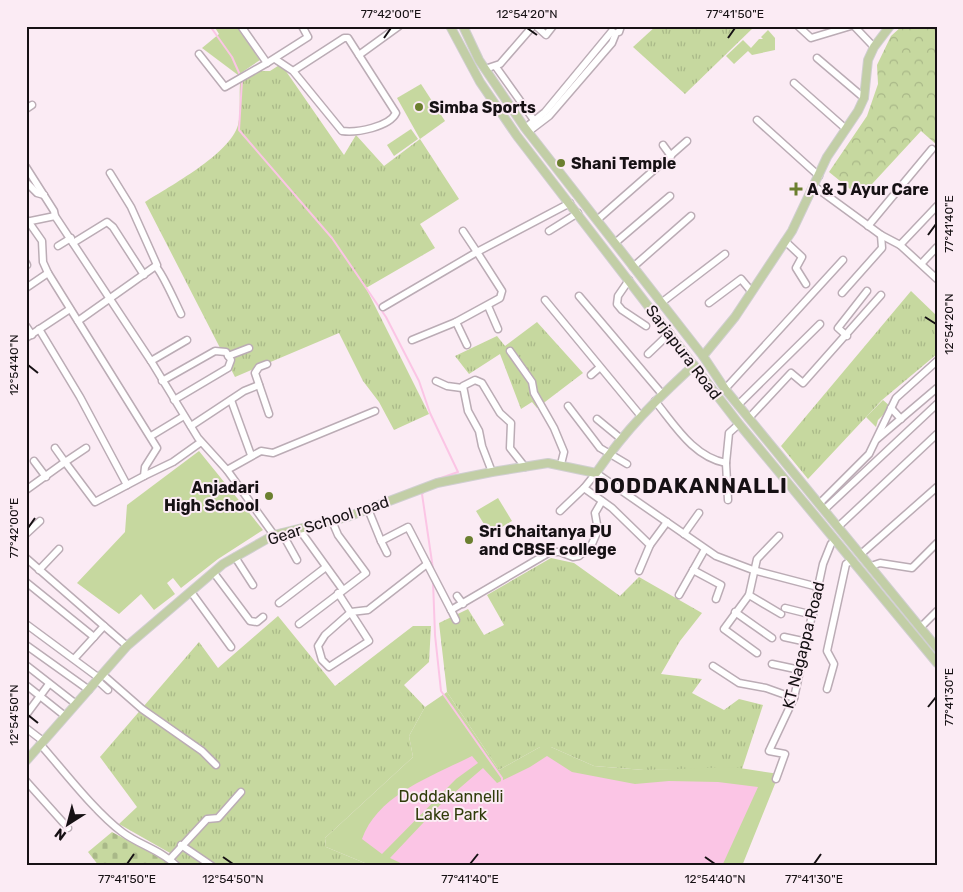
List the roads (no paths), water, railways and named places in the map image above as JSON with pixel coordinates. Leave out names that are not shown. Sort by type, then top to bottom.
[{"type":"main road","name":"Sarjapura Road","points":[[450,26],[472,69],[494,104],[739,424],[937,663]]},
{"type":"main road","name":"Sarjapura Road","points":[[463,26],[485,69],[526,130],[703,356],[725,389],[748,418],[839,526],[937,648]]},
{"type":"main road","points":[[703,356],[735,316],[796,225],[827,157],[864,98],[868,60],[874,47],[890,26]]},
{"type":"main road","points":[[596,473],[620,438],[640,415],[694,365]]},
{"type":"main road","name":"Gear School road","points":[[26,761],[126,646],[162,620],[191,592],[235,557],[274,535],[332,521],[429,486],[492,472],[548,463],[561,464],[596,473]]},
{"type":"street","points":[[241,26],[267,62]]},
{"type":"street","points":[[199,54],[223,86],[227,87],[275,59],[308,36],[302,26]]},
{"type":"street","points":[[359,55],[399,26]]},
{"type":"street","points":[[485,69],[496,67],[535,26],[546,34],[553,26]]},
{"type":"street","points":[[526,130],[536,123],[613,30],[619,32],[622,26]]},
{"type":"street","points":[[798,26],[811,38],[853,26],[874,47]]},
{"type":"street","points":[[275,59],[293,71],[342,131],[350,132],[384,124],[396,113],[350,39],[344,38],[293,71]]},
{"type":"street","points":[[817,58],[864,98]]},
{"type":"street","points":[[496,67],[536,123]]},
{"type":"street","points":[[794,82],[846,129]]},
{"type":"street","points":[[757,120],[818,176]]},
{"type":"street","points":[[597,220],[687,141]]},
{"type":"street","points":[[663,145],[671,156]]},
{"type":"street","points":[[868,226],[932,149]]},
{"type":"street","points":[[26,167],[44,195],[54,216],[72,240],[151,361],[201,442],[227,470],[274,535]]},
{"type":"street","points":[[110,173],[131,207],[157,263],[156,267]]},
{"type":"street","points":[[26,182],[37,193],[44,195]]},
{"type":"street","points":[[814,186],[868,226],[900,246],[922,263],[937,279]]},
{"type":"street","points":[[615,243],[670,196]]},
{"type":"street","points":[[383,307],[477,252],[570,203]]},
{"type":"street","points":[[900,246],[937,206]]},
{"type":"street","points":[[549,231],[578,213]]},
{"type":"street","points":[[54,216],[28,220],[43,244],[43,262],[48,273],[151,436],[156,448],[145,467],[144,476]]},
{"type":"street","points":[[634,267],[691,216]]},
{"type":"street","points":[[58,246],[107,222],[113,227],[144,275]]},
{"type":"street","points":[[412,340],[456,322],[488,306],[500,298],[503,293],[463,231]]},
{"type":"street","points":[[842,293],[882,248],[881,235]]},
{"type":"street","points":[[785,241],[802,257],[796,268],[806,284]]},
{"type":"street","points":[[922,263],[937,247]]},
{"type":"street","points":[[661,303],[725,254]]},
{"type":"street","points":[[725,389],[843,260]]},
{"type":"street","points":[[78,321],[156,267]]},
{"type":"street","points":[[156,267],[160,270],[181,314]]},
{"type":"street","points":[[26,288],[48,273]]},
{"type":"street","points":[[709,303],[740,279],[752,291]]},
{"type":"street","points":[[629,280],[618,296],[617,304],[622,310],[646,326]]},
{"type":"street","points":[[846,336],[838,328],[867,291]]},
{"type":"street","points":[[748,418],[791,373],[803,383],[881,295]]},
{"type":"street","points":[[579,296],[662,394]]},
{"type":"street","points":[[545,300],[599,368],[640,415]]},
{"type":"street","points":[[488,306],[498,329]]},
{"type":"street","points":[[26,326],[29,336],[70,309]]},
{"type":"street","points":[[456,322],[467,346]]},
{"type":"street","points":[[738,405],[820,324]]},
{"type":"street","points":[[39,330],[80,397],[127,486]]},
{"type":"street","points":[[648,354],[670,333]]},
{"type":"street","points":[[151,361],[187,340]]},
{"type":"street","points":[[228,356],[248,348]]},
{"type":"street","points":[[162,380],[215,352],[226,352],[231,364],[226,370],[174,400]]},
{"type":"street","points":[[510,352],[532,382],[534,393],[554,428],[564,452],[561,464]]},
{"type":"street","points":[[822,506],[867,456],[896,398],[937,361]]},
{"type":"street","points":[[267,364],[255,371],[269,414]]},
{"type":"street","points":[[591,375],[599,368]]},
{"type":"street","points":[[462,388],[464,384],[475,380],[482,383],[500,413],[511,423],[510,448],[525,467]]},
{"type":"street","points":[[436,381],[447,386],[462,388]]},
{"type":"street","points":[[191,426],[258,385]]},
{"type":"street","points":[[462,388],[468,411],[479,431],[482,446],[492,472]]},
{"type":"street","points":[[876,440],[937,388]]},
{"type":"street","points":[[231,400],[251,455]]},
{"type":"street","points":[[655,401],[682,437],[714,459],[726,463]]},
{"type":"street","points":[[822,506],[937,404]]},
{"type":"street","points":[[568,406],[600,448],[627,464]]},
{"type":"street","points":[[891,408],[901,420]]},
{"type":"street","points":[[227,470],[251,455],[261,451],[273,453],[374,411]]},
{"type":"street","points":[[151,436],[184,416]]},
{"type":"street","points":[[597,419],[620,438]]},
{"type":"street","points":[[728,500],[726,463],[729,433],[739,424]]},
{"type":"street","points":[[839,526],[937,434]]},
{"type":"street","points":[[55,448],[95,502],[173,462],[201,442]]},
{"type":"street","points":[[26,490],[86,448]]},
{"type":"street","points":[[34,461],[46,477]]},
{"type":"street","points":[[560,511],[584,488],[596,473],[716,556],[753,570],[818,587]]},
{"type":"street","points":[[861,554],[937,487]]},
{"type":"street","points":[[584,488],[602,501],[650,545]]},
{"type":"street","points":[[451,610],[550,552],[560,552],[573,557],[579,556],[592,544],[597,535],[595,513],[602,501]]},
{"type":"street","points":[[368,509],[387,552]]},
{"type":"street","points":[[684,534],[699,513]]},
{"type":"street","points":[[26,534],[40,521]]},
{"type":"street","points":[[299,624],[366,573],[338,535],[332,521]]},
{"type":"street","points":[[639,571],[650,545],[667,522]]},
{"type":"street","points":[[381,541],[408,527],[456,620]]},
{"type":"street","points":[[299,529],[326,566],[351,612],[369,641],[329,667],[322,660],[318,646],[325,635],[351,612],[368,610],[426,564]]},
{"type":"street","points":[[282,533],[298,560]]},
{"type":"street","points":[[757,653],[724,628],[749,595],[754,581],[753,570],[764,550],[779,536]]},
{"type":"street","name":"KT Nagappa Road","points":[[776,780],[785,754],[769,751],[794,698],[823,564],[831,544],[835,540]]},
{"type":"street","points":[[871,566],[880,564],[912,568],[937,543]]},
{"type":"street","points":[[39,570],[59,549]]},
{"type":"street","points":[[679,595],[705,549]]},
{"type":"street","points":[[235,557],[252,585]]},
{"type":"street","points":[[26,558],[126,646]]},
{"type":"street","points":[[827,689],[834,664],[827,651],[846,564],[852,560]]},
{"type":"street","points":[[279,602],[326,566]]},
{"type":"street","points":[[693,570],[721,585],[716,599]]},
{"type":"street","points":[[214,573],[250,621],[257,622],[263,617]]},
{"type":"street","points":[[26,582],[94,637]]},
{"type":"street","points":[[191,592],[231,647]]},
{"type":"street","points":[[749,595],[783,611],[812,615]]},
{"type":"street","points":[[457,596],[462,604]]},
{"type":"street","points":[[921,627],[937,611]]},
{"type":"street","points":[[735,612],[772,638]]},
{"type":"street","points":[[26,624],[194,745],[216,765]]},
{"type":"street","points":[[74,659],[104,626]]},
{"type":"street","points":[[784,637],[807,642]]},
{"type":"street","points":[[26,645],[89,690]]},
{"type":"street","points":[[772,664],[800,670]]},
{"type":"street","points":[[26,666],[76,704]]},
{"type":"street","points":[[713,666],[739,683],[766,688],[794,698]]},
{"type":"street","points":[[99,677],[108,690]]},
{"type":"street","points":[[26,715],[50,684]]},
{"type":"street","points":[[26,685],[65,716]]},
{"type":"street","points":[[26,728],[42,742],[113,825],[130,837],[170,859],[178,866]]},
{"type":"street","points":[[26,781],[68,828]]},
{"type":"street","points":[[170,859],[207,819],[218,818],[241,792]]},
{"type":"street","points":[[181,845],[212,866]]},
{"type":"waterway","points":[[210,26],[232,57],[240,75]]},
{"type":"waterway","points":[[242,80],[239,130],[332,238],[386,317],[419,381],[430,413],[458,472],[435,480]]},
{"type":"waterway","points":[[425,491],[422,494],[433,569]]},
{"type":"waterway","points":[[433,581],[435,635],[441,691],[502,778],[502,782]]},
{"type":"place","name":"Simba Sports","points":[[419,107]]},
{"type":"place","name":"Shani Temple","points":[[561,163]]},
{"type":"place","name":"A & J Ayur Care","points":[[796,189]]},
{"type":"place","name":"Anjadari High School","points":[[269,496]]},
{"type":"place","name":"Sri Chaitanya PU and CBSE college","points":[[469,540]]},
{"type":"district","name":"DODDAKANNALLI","points":[[691,486]]},
{"type":"park label","name":"Doddakannelli Lake Park","points":[[451,805]]}]
